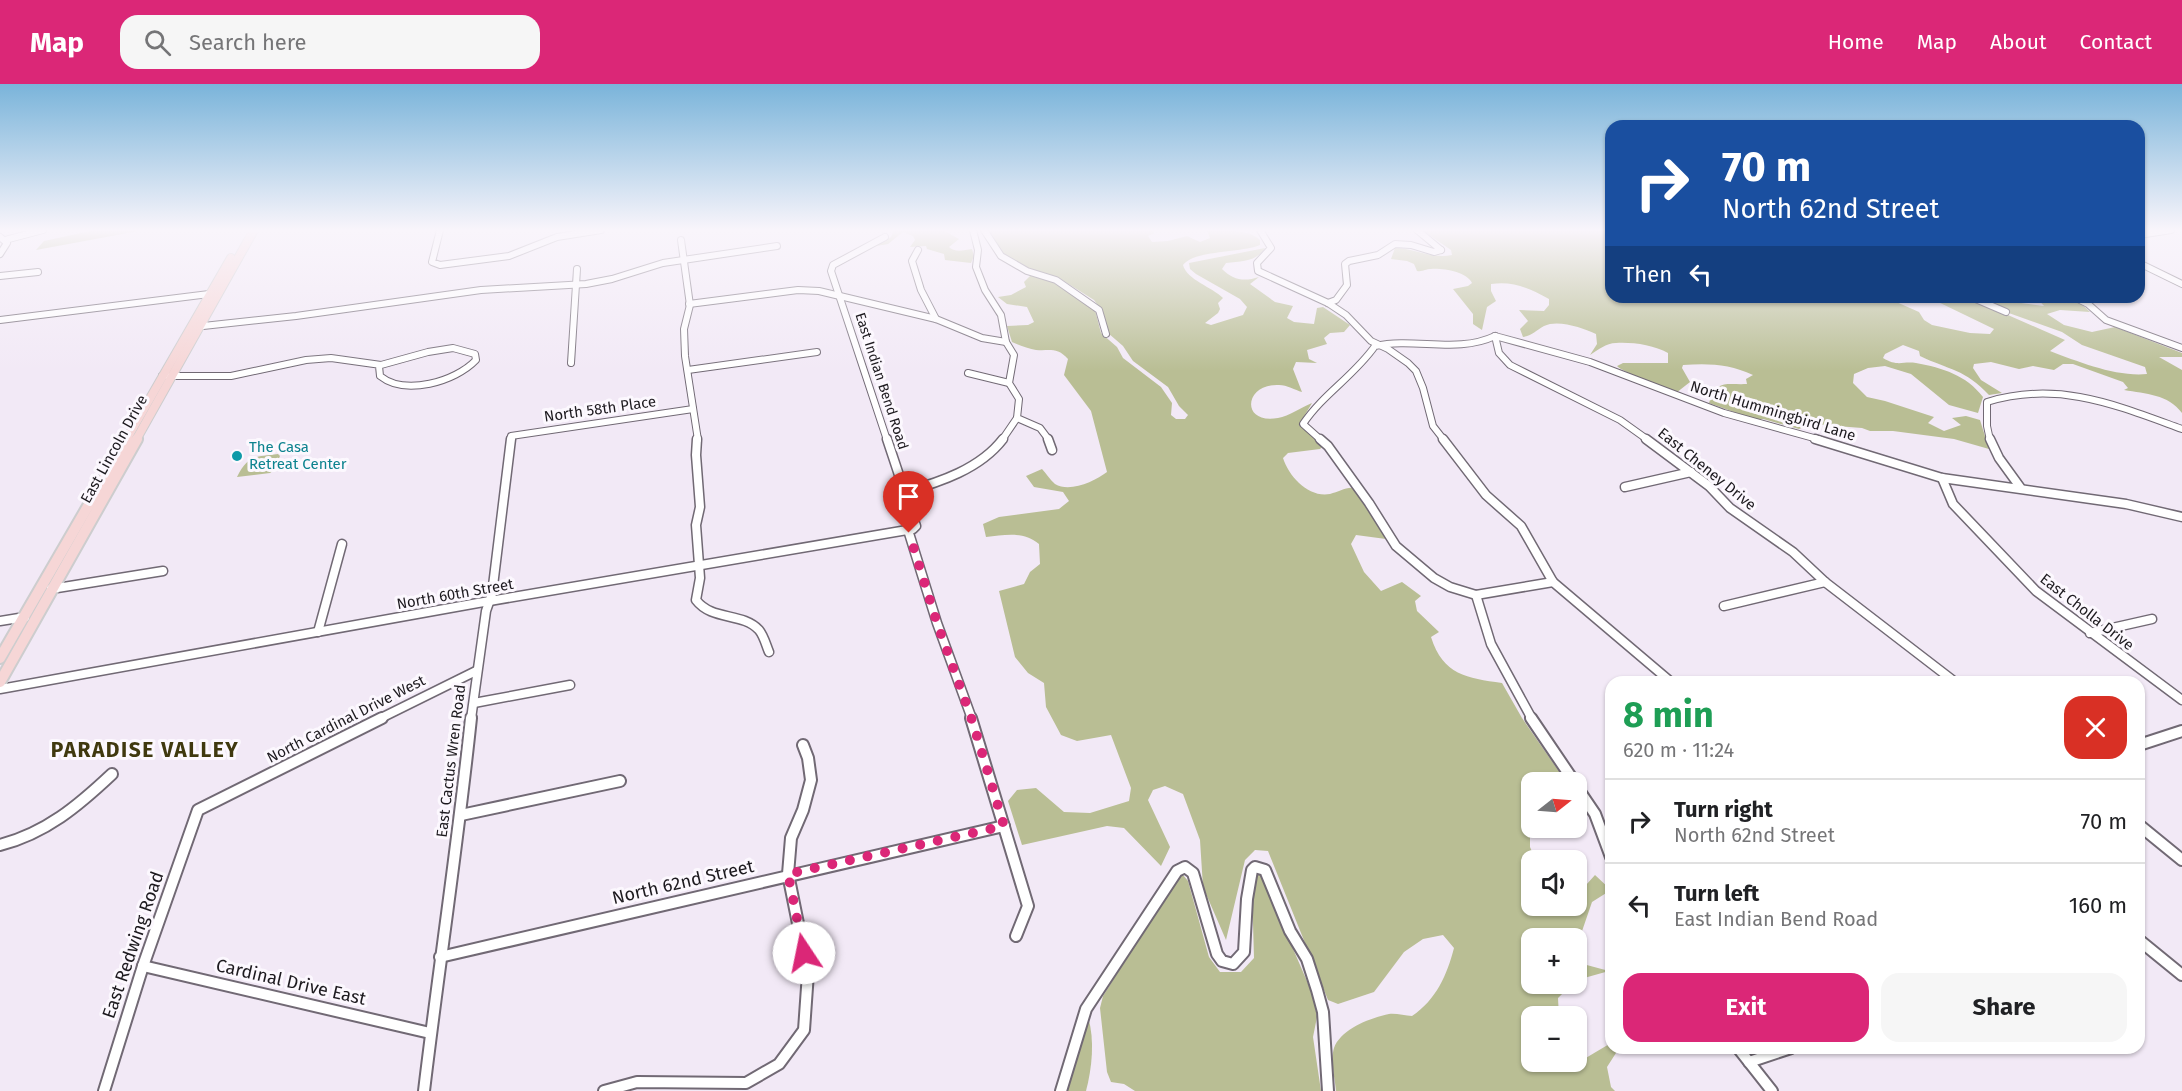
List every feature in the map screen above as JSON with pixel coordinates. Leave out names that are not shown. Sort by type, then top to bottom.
[{"type":"main road","name":"East Lincoln Drive","points":[[0,658],[168,375],[222,277]]},
{"type":"main road","name":"East Lincoln Drive","points":[[213,295],[224,277]]},
{"type":"main road","name":"East Lincoln Drive","points":[[0,682],[168,375]]},
{"type":"street","points":[[571,363],[576,277]]},
{"type":"street","points":[[196,327],[296,316],[481,290],[575,285],[618,277]]},
{"type":"street","points":[[686,277],[689,304],[684,333],[689,393],[692,398],[699,443],[696,454],[700,507],[696,525],[700,565],[696,600],[699,606],[711,613],[748,622],[759,630],[769,652]]},
{"type":"street","name":"East Indian Bend Road","points":[[834,277],[904,492],[937,623],[973,723],[1028,906],[1016,936]]},
{"type":"street","points":[[917,277],[936,319]]},
{"type":"street","points":[[980,277],[985,290],[1001,315],[1006,342],[1014,355],[1009,384]]},
{"type":"street","points":[[1046,277],[1056,280],[1099,310],[1106,334]]},
{"type":"street","points":[[1271,277],[1328,303],[1346,315],[1371,341],[1403,359],[1416,371],[1424,388],[1434,426],[1486,495],[1521,526],[1553,582],[1664,676]]},
{"type":"street","points":[[1328,303],[1336,300],[1347,285],[1346,277]]},
{"type":"street","points":[[2168,277],[2182,284]]},
{"type":"street","points":[[689,304],[798,290],[819,291],[936,319],[982,338],[1006,342]]},
{"type":"street","points":[[0,320],[213,295]]},
{"type":"street","points":[[1985,303],[2006,312]]},
{"type":"street","points":[[2083,303],[2114,324],[2182,348]]},
{"type":"street","points":[[1499,353],[1495,336],[1479,345],[1403,342],[1379,345],[1360,367],[1314,408],[1303,424],[1328,446],[1369,503],[1396,546],[1434,578],[1450,587],[1476,595],[1553,582]]},
{"type":"street","name":"North Hummingbird Lane","points":[[1495,336],[1590,362],[1724,412],[1838,444],[1942,478],[1986,486],[2020,488]]},
{"type":"street","name":"East Cheney Drive","points":[[1479,345],[1499,353],[1510,365],[1620,420],[1709,486],[1730,508],[1793,552],[1825,582],[1948,676]]},
{"type":"street","points":[[168,375],[231,376],[304,361],[331,358],[357,360],[379,366],[432,352],[468,350],[475,354],[476,360],[465,372],[434,381],[391,384],[380,376],[379,366]]},
{"type":"street","points":[[688,370],[817,352]]},
{"type":"street","points":[[904,492],[936,483],[968,467],[998,446],[1017,417],[1021,408],[1019,395],[1009,384],[968,373]]},
{"type":"street","points":[[2182,429],[2112,404],[2069,395],[2031,391],[1999,397],[1987,402],[1984,418],[1989,440],[1999,462],[2020,488],[2126,504],[2182,517]]},
{"type":"street","name":"North 58th Place","points":[[511,436],[693,409]]},
{"type":"street","points":[[1017,417],[1039,425],[1050,437],[1052,450]]},
{"type":"street","name":"East Cactus Wren Road","points":[[424,1091],[440,957],[461,815],[476,671],[489,601],[511,436]]},
{"type":"street","points":[[1625,487],[1691,472]]},
{"type":"street","name":"East Cholla Drive","points":[[1942,478],[1953,504],[2036,591],[2182,700]]},
{"type":"street","name":"North 60th Street","points":[[0,689],[489,601],[912,529]]},
{"type":"street","points":[[318,632],[342,544]]},
{"type":"street","points":[[39,591],[163,571]]},
{"type":"street","points":[[1724,606],[1825,582]]},
{"type":"street","points":[[1476,595],[1480,620],[1518,696],[1568,772]]},
{"type":"street","points":[[0,621],[38,615]]},
{"type":"street","points":[[2090,633],[2152,619]]},
{"type":"street","name":"North Cardinal Drive West","points":[[198,810],[476,671]]},
{"type":"street","points":[[474,703],[570,685]]},
{"type":"street","points":[[2145,743],[2182,730]]},
{"type":"street","points":[[604,1091],[637,1082],[746,1083],[779,1064],[804,1030],[808,973],[788,874],[791,838],[803,810],[811,780],[808,758],[803,745]]},
{"type":"street","points":[[0,845],[23,840],[53,826],[112,774]]},
{"type":"street","points":[[461,815],[620,781]]},
{"type":"street","points":[[1587,801],[1595,814],[1605,841]]},
{"type":"street","name":"East Redwing Road","points":[[104,1091],[143,966],[198,810]]},
{"type":"street","name":"North 62nd Street","points":[[440,957],[788,874],[1004,826]]},
{"type":"street","points":[[2145,830],[2182,860]]},
{"type":"street","points":[[1061,1091],[1086,1009],[1177,871],[1185,867],[1193,873],[1217,954],[1222,961],[1233,964],[1244,952],[1246,899],[1252,870],[1255,867],[1265,870],[1290,931],[1307,959],[1314,980],[1323,1012],[1328,1091]]},
{"type":"street","points":[[2145,945],[2182,975]]},
{"type":"street","name":"Cardinal Drive East","points":[[143,966],[430,1033]]},
{"type":"street","points":[[1743,1054],[1772,1091]]},
{"type":"street","points":[[1749,1062],[1773,1054]]},
{"type":"green space","points":[[1029,277],[1053,280],[1095,310],[1101,333],[1117,347],[1123,358],[1161,387],[1172,403],[1171,415],[1176,419],[1185,419],[1188,415],[1179,406],[1168,387],[1133,361],[1123,346],[1108,333],[1102,311],[1094,300],[1055,277],[1192,277],[1223,298],[1218,303],[1220,309],[1218,313],[1205,323],[1211,325],[1243,315],[1247,307],[1240,299],[1201,277],[1239,279],[1259,277],[1250,284],[1275,302],[1293,306],[1287,318],[1294,322],[1314,324],[1317,308],[1323,307],[1350,325],[1344,332],[1330,333],[1324,338],[1327,344],[1307,350],[1309,359],[1317,363],[1296,362],[1293,369],[1302,392],[1282,385],[1267,386],[1253,396],[1252,410],[1257,416],[1266,419],[1278,418],[1312,403],[1299,425],[1323,446],[1320,449],[1288,453],[1283,458],[1290,472],[1301,485],[1315,493],[1330,494],[1354,488],[1386,539],[1356,535],[1351,544],[1364,572],[1381,591],[1402,582],[1421,596],[1415,601],[1417,611],[1439,632],[1431,637],[1442,660],[1467,676],[1502,683],[1522,718],[1559,772],[1521,772],[1521,838],[1530,838],[1531,850],[1521,850],[1521,916],[1587,916],[1587,884],[1595,875],[1605,884],[1605,894],[1592,902],[1583,928],[1521,928],[1521,994],[1562,994],[1558,998],[1558,1006],[1521,1006],[1521,1072],[1587,1072],[1587,1057],[1605,1047],[1605,1054],[1615,1054],[1607,1067],[1611,1087],[1615,1091],[1336,1091],[1332,1058],[1338,1041],[1349,1030],[1373,1018],[1392,1014],[1412,1016],[1420,1010],[1439,986],[1454,948],[1443,935],[1423,939],[1404,952],[1374,992],[1338,1004],[1328,1000],[1268,851],[1255,850],[1245,860],[1226,940],[1203,887],[1200,840],[1183,794],[1165,786],[1153,790],[1148,800],[1170,847],[1161,866],[1124,828],[1107,826],[1022,845],[1008,801],[1017,790],[1036,788],[1064,812],[1090,813],[1129,801],[1131,788],[1111,735],[1077,741],[1061,735],[1046,707],[1044,683],[1028,673],[1015,657],[999,591],[1024,584],[1030,572],[1040,564],[1039,544],[1021,536],[986,537],[983,524],[999,517],[1059,509],[1069,501],[1063,492],[1034,487],[1026,476],[1042,469],[1055,484],[1068,487],[1089,482],[1107,472],[1091,411],[1064,375],[1068,359],[1054,350],[1033,349],[1012,342],[1007,326],[1028,325],[1034,322],[1027,307],[1007,304],[998,297],[1011,295],[1026,287],[1024,282]]},
{"type":"green space","points":[[1466,277],[1605,277],[1605,303],[1899,303],[1919,312],[1924,320],[1932,325],[1970,333],[1990,334],[1994,329],[1940,303],[1981,303],[2065,340],[2050,351],[2110,371],[2147,374],[2145,367],[2082,345],[2062,332],[2006,312],[1989,303],[2044,306],[2041,303],[2078,303],[2090,312],[2060,310],[2047,314],[2064,325],[2092,332],[2115,327],[2182,353],[2182,357],[2159,357],[2182,370],[2182,413],[2163,398],[2124,390],[2128,388],[2123,382],[2073,364],[2063,364],[2054,370],[2033,366],[2019,369],[1991,362],[1974,364],[1973,368],[1981,380],[2002,393],[1989,395],[1964,375],[1920,356],[1919,351],[1903,345],[1885,354],[1883,358],[1896,363],[1916,363],[1935,367],[1961,378],[1983,397],[1978,413],[1949,405],[1911,374],[1885,366],[1868,368],[1854,374],[1853,383],[1867,397],[1934,417],[1928,423],[1944,431],[1961,425],[1952,418],[1966,416],[1980,420],[1989,449],[1954,439],[1893,431],[1870,431],[1862,428],[1811,424],[1799,429],[1763,419],[1753,419],[1709,403],[1715,390],[1723,385],[1747,384],[1746,379],[1753,375],[1744,371],[1719,365],[1683,365],[1682,368],[1690,382],[1676,393],[1617,366],[1623,363],[1668,363],[1668,353],[1656,348],[1612,343],[1590,355],[1597,344],[1596,334],[1578,327],[1556,323],[1544,326],[1523,337],[1520,329],[1528,321],[1519,310],[1544,311],[1549,305],[1549,299],[1521,286],[1491,284],[1491,291],[1496,301],[1487,307],[1482,330],[1473,324],[1473,314],[1453,289],[1468,286],[1472,283]]},
{"type":"green space","points":[[278,454],[280,456],[274,470],[270,473],[237,477],[253,458]]},
{"type":"green space","points":[[1183,875],[1188,881],[1209,957],[1220,972],[1241,972],[1254,958],[1252,889],[1255,875],[1261,875],[1313,995],[1317,1017],[1313,1037],[1321,1091],[1135,1091],[1124,1084],[1111,1082],[1107,1072],[1100,1008],[1103,996],[1178,876]]},
{"type":"green space","points":[[1587,965],[1605,970],[1605,972],[1587,977]]},
{"type":"green space","points":[[1088,1017],[1092,1054],[1086,1091],[1067,1091]]},
{"type":"place","name":"The Casa Retreat Center","points":[[237,456]]},
{"type":"district","name":"PARADISE VALLEY","points":[[145,750]]},
{"type":"route","points":[[804,953],[788,874],[1004,826],[973,723],[937,623],[909,533]]}]
